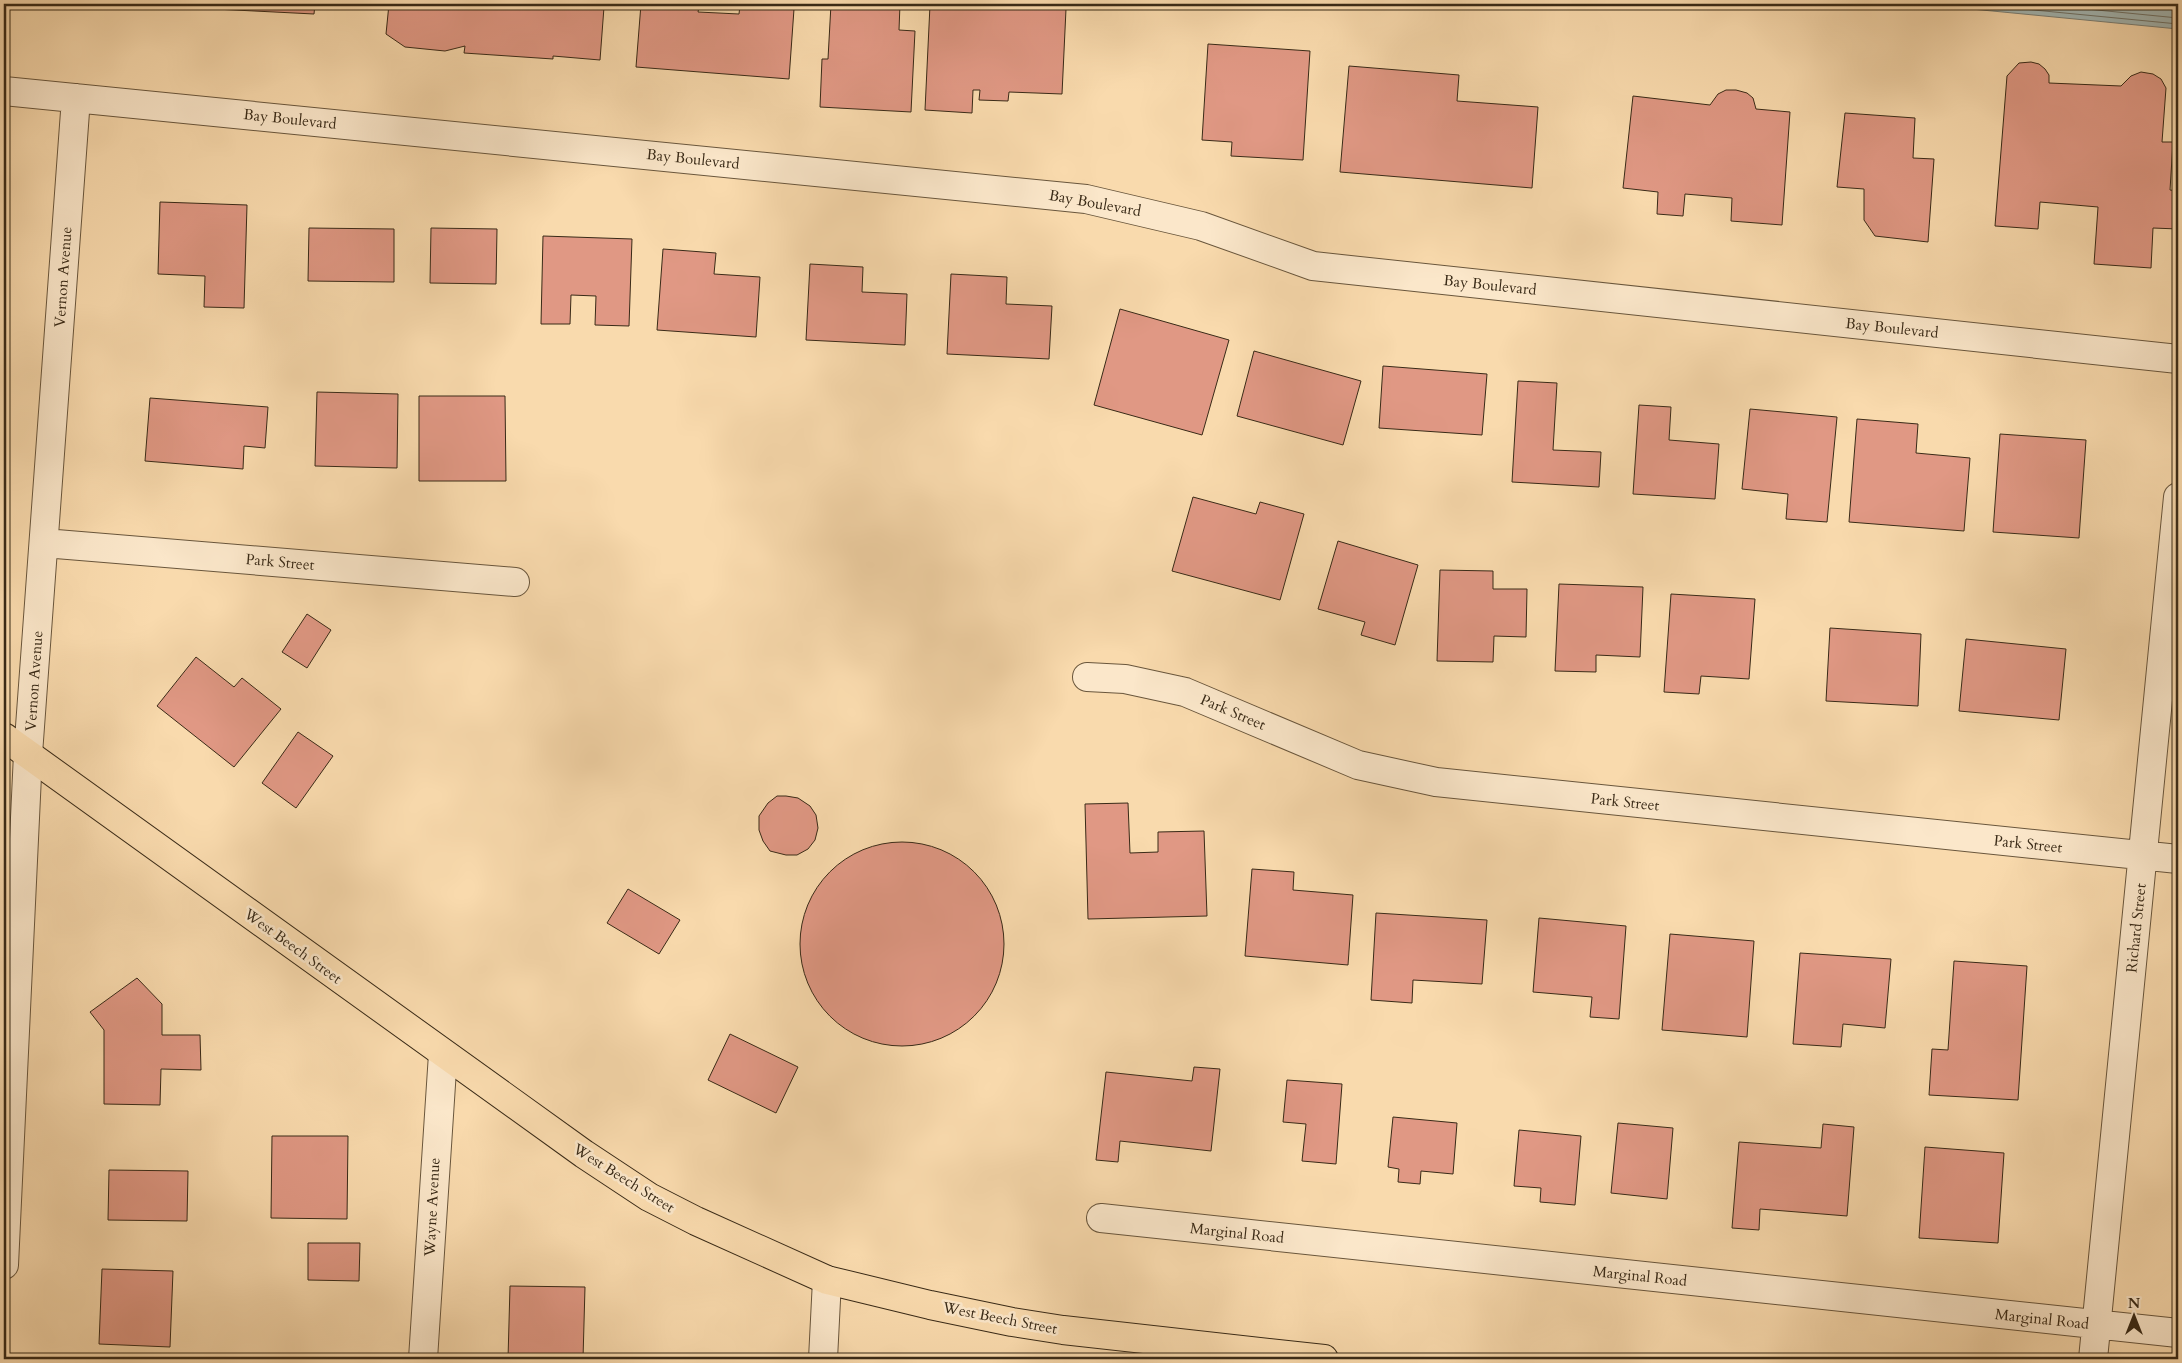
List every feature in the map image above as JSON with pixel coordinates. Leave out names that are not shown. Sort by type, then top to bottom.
[{"type":"highway","points":[[4,737],[28,754]]},
{"type":"highway","name":"West Beech Street","points":[[28,754],[584,1154],[649,1197],[696,1221],[827,1280],[930,1305],[1063,1330],[1324,1359]]},
{"type":"street","name":"Bay Boulevard","points":[[4,91],[1086,199],[1201,226],[1313,266],[2178,359]]},
{"type":"street","name":"Vernon Avenue","points":[[4,1265],[28,754],[76,98]]},
{"type":"street","name":"Richard Street","points":[[2093,1359],[2178,497]]},
{"type":"street","name":"Park Street","points":[[44,543],[515,582]]},
{"type":"street","name":"Park Street","points":[[1087,677],[1125,679],[1185,692],[1358,765],[1436,782],[2178,860]]},
{"type":"street","name":"Wayne Avenue","points":[[423,1359],[443,1054]]},
{"type":"street","name":"Marginal Road","points":[[1101,1218],[2178,1333]]},
{"type":"street","points":[[824,1359],[827,1280]]},
{"type":"water","points":[[1920,4],[2178,4],[2178,29]]},
{"type":"building","points":[[155,4],[315,4],[314,14],[155,6]]},
{"type":"building","points":[[389,4],[458,4],[469,7],[469,4],[557,4],[604,7],[600,60],[553,56],[553,59],[464,53],[465,46],[445,51],[405,47],[386,34]]},
{"type":"building","points":[[641,4],[704,4],[699,7],[698,12],[739,14],[740,5],[794,9],[789,79],[636,67]]},
{"type":"building","points":[[831,4],[900,4],[899,30],[915,31],[911,112],[820,107],[822,59],[828,59]]},
{"type":"building","points":[[1014,4],[1014,7],[1066,9],[1062,94],[1009,92],[1008,101],[979,100],[980,90],[973,90],[972,113],[925,110],[930,5]]},
{"type":"building","points":[[1208,44],[1310,51],[1303,160],[1231,156],[1232,142],[1202,140]]},
{"type":"building","points":[[2031,62],[2039,64],[2045,69],[2049,75],[2049,83],[2121,86],[2131,76],[2141,72],[2153,74],[2161,79],[2166,88],[2162,142],[2173,142],[2170,190],[2178,191],[2178,229],[2153,228],[2151,268],[2094,264],[2098,207],[2040,202],[2038,229],[1995,226],[2007,76],[2019,63]]},
{"type":"building","points":[[1349,66],[1459,75],[1457,101],[1538,107],[1532,188],[1340,172]]},
{"type":"building","points":[[1726,90],[1747,93],[1753,98],[1756,109],[1790,112],[1782,225],[1731,221],[1732,198],[1685,194],[1683,216],[1657,214],[1658,192],[1623,188],[1633,96],[1710,105],[1718,94]]},
{"type":"building","points":[[1845,113],[1915,118],[1913,158],[1934,159],[1928,242],[1875,236],[1864,220],[1864,189],[1837,187]]},
{"type":"building","points":[[160,202],[247,205],[244,308],[204,307],[205,276],[158,274]]},
{"type":"building","points":[[309,228],[394,229],[394,282],[308,281]]},
{"type":"building","points":[[431,228],[497,229],[496,284],[430,283]]},
{"type":"building","points":[[543,236],[632,239],[629,326],[595,325],[596,296],[571,295],[570,324],[541,324]]},
{"type":"building","points":[[663,249],[716,253],[714,274],[760,277],[756,337],[657,330]]},
{"type":"building","points":[[810,264],[863,267],[862,292],[907,294],[905,345],[806,340]]},
{"type":"building","points":[[951,274],[1007,277],[1006,304],[1052,306],[1049,359],[947,354]]},
{"type":"building","points":[[1120,309],[1229,340],[1202,435],[1094,405]]},
{"type":"building","points":[[1254,351],[1361,381],[1343,445],[1237,416]]},
{"type":"building","points":[[1383,366],[1487,374],[1482,435],[1379,428]]},
{"type":"building","points":[[1518,381],[1557,383],[1553,450],[1601,452],[1599,487],[1512,482]]},
{"type":"building","points":[[317,392],[398,394],[397,468],[315,466]]},
{"type":"building","points":[[419,396],[505,396],[506,481],[419,481]]},
{"type":"building","points":[[150,398],[268,407],[265,448],[244,446],[243,469],[145,461]]},
{"type":"building","points":[[1639,405],[1671,407],[1669,440],[1719,444],[1715,499],[1633,494]]},
{"type":"building","points":[[1750,409],[1837,417],[1827,522],[1786,519],[1788,494],[1742,489]]},
{"type":"building","points":[[1857,419],[1918,424],[1916,453],[1970,458],[1964,531],[1849,522]]},
{"type":"building","points":[[2000,434],[2086,440],[2079,538],[1993,532]]},
{"type":"building","points":[[1193,497],[1256,514],[1260,502],[1304,514],[1280,600],[1172,571]]},
{"type":"building","points":[[1338,541],[1418,565],[1395,645],[1361,635],[1365,622],[1318,609]]},
{"type":"building","points":[[1440,570],[1493,571],[1493,589],[1527,589],[1526,637],[1494,636],[1493,662],[1437,661]]},
{"type":"building","points":[[1559,584],[1643,587],[1640,657],[1596,655],[1596,672],[1555,671]]},
{"type":"building","points":[[1671,594],[1755,599],[1749,679],[1701,676],[1699,694],[1664,692]]},
{"type":"building","points":[[307,614],[331,630],[307,668],[282,652]]},
{"type":"building","points":[[1830,628],[1921,634],[1918,706],[1826,701]]},
{"type":"building","points":[[1966,639],[2066,649],[2059,720],[1959,711]]},
{"type":"building","points":[[196,657],[234,687],[242,678],[281,709],[234,767],[157,706]]},
{"type":"building","points":[[298,732],[333,756],[296,808],[262,783]]},
{"type":"building","points":[[777,796],[798,798],[810,806],[816,815],[818,828],[815,840],[808,849],[797,855],[786,855],[770,851],[763,841],[759,830],[759,816],[768,803]]},
{"type":"building","points":[[1128,803],[1130,853],[1158,852],[1158,832],[1204,831],[1207,916],[1088,919],[1085,804]]},
{"type":"building","points":[[902,842],[922,844],[950,854],[967,865],[981,879],[996,905],[1002,924],[1004,944],[1002,964],[992,992],[981,1009],[967,1023],[941,1038],[922,1044],[902,1046],[882,1044],[854,1034],[837,1023],[823,1009],[808,983],[802,964],[800,944],[802,924],[812,896],[823,879],[837,865],[863,850],[882,844]]},
{"type":"building","points":[[1252,869],[1294,872],[1293,890],[1353,895],[1348,965],[1245,956]]},
{"type":"building","points":[[628,889],[680,920],[659,954],[607,923]]},
{"type":"building","points":[[1376,913],[1487,920],[1482,984],[1413,980],[1412,1003],[1371,1000]]},
{"type":"building","points":[[1539,918],[1626,926],[1619,1019],[1590,1017],[1592,997],[1533,992]]},
{"type":"building","points":[[1670,934],[1754,941],[1747,1037],[1662,1030]]},
{"type":"building","points":[[1800,953],[1891,959],[1885,1028],[1843,1024],[1841,1047],[1793,1044]]},
{"type":"building","points":[[1954,961],[2027,966],[2018,1100],[1929,1095],[1932,1049],[1948,1050]]},
{"type":"building","points":[[137,978],[162,1004],[162,1035],[200,1035],[201,1070],[161,1069],[160,1105],[104,1104],[104,1030],[90,1012]]},
{"type":"building","points":[[730,1034],[798,1067],[776,1113],[708,1080]]},
{"type":"building","points":[[1194,1067],[1220,1069],[1211,1151],[1120,1141],[1118,1162],[1096,1160],[1106,1072],[1192,1081]]},
{"type":"building","points":[[1287,1080],[1342,1084],[1336,1164],[1302,1161],[1306,1124],[1283,1122]]},
{"type":"building","points":[[1393,1117],[1457,1123],[1453,1174],[1421,1171],[1420,1184],[1398,1182],[1399,1169],[1388,1167]]},
{"type":"building","points":[[1618,1123],[1673,1128],[1667,1199],[1611,1193]]},
{"type":"building","points":[[1823,1124],[1854,1127],[1847,1216],[1760,1209],[1759,1230],[1732,1228],[1739,1142],[1821,1148]]},
{"type":"building","points":[[1519,1130],[1581,1136],[1575,1205],[1540,1202],[1541,1188],[1514,1186]]},
{"type":"building","points":[[272,1136],[348,1136],[347,1219],[271,1218]]},
{"type":"building","points":[[1925,1147],[2004,1153],[1998,1243],[1919,1238]]},
{"type":"building","points":[[109,1170],[188,1171],[187,1221],[108,1220]]},
{"type":"building","points":[[308,1243],[360,1243],[359,1281],[308,1280]]},
{"type":"building","points":[[102,1269],[173,1271],[170,1347],[99,1344]]},
{"type":"building","points":[[510,1286],[585,1287],[583,1359],[508,1359]]},
{"type":"building","points":[[661,1354],[690,1354],[690,1359],[661,1359]]}]
